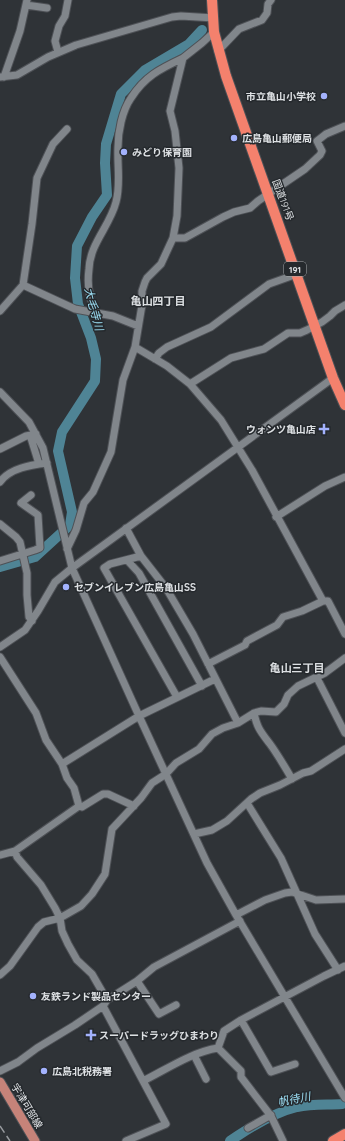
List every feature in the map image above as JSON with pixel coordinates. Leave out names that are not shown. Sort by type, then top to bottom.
[{"type":"highway","name":"国道191号","points":[[212,0],[214,32],[226,76],[333,378],[345,405]]},
{"type":"highway","points":[[333,1141],[345,1134]]},
{"type":"main road","name":"宇津可部線","points":[[0,1082],[36,1141]]},
{"type":"street","points":[[58,52],[55,41],[59,26],[65,16],[68,0]]},
{"type":"street","points":[[218,51],[239,28],[262,20],[267,13],[268,4],[271,0]]},
{"type":"street","points":[[2,77],[20,31],[26,3],[47,8]]},
{"type":"street","points":[[2,77],[17,74],[58,52],[76,45],[172,18],[181,16],[214,18]]},
{"type":"street","points":[[95,312],[89,295],[89,267],[97,239],[111,218],[116,201],[119,186],[118,146],[123,114],[130,99],[141,84],[151,74],[183,58],[214,32]]},
{"type":"street","points":[[66,547],[76,530],[84,502],[93,492],[111,452],[123,380],[134,347],[142,305],[142,291],[145,282],[161,264],[174,238],[179,168],[175,131],[170,111],[183,58]]},
{"type":"street","points":[[174,238],[185,238],[223,217],[234,212],[250,208],[305,169],[320,155],[322,151],[317,141],[320,137],[345,126]]},
{"type":"street","points":[[0,311],[23,285],[37,178],[53,144],[67,129]]},
{"type":"street","points":[[155,359],[159,353],[167,347],[211,326],[269,284],[297,274]]},
{"type":"street","points":[[23,285],[75,309],[113,316],[138,326]]},
{"type":"street","points":[[190,384],[231,358],[260,350],[288,333],[300,333],[315,326],[345,305]]},
{"type":"street","points":[[134,347],[167,366],[190,384],[221,420],[238,447],[323,601]]},
{"type":"street","points":[[0,647],[24,630],[32,621],[55,582],[72,568],[333,378]]},
{"type":"street","points":[[0,392],[29,422],[60,521],[72,568],[207,862],[238,918],[345,1098]]},
{"type":"street","points":[[0,449],[33,435]]},
{"type":"street","points":[[0,482],[3,477],[12,472],[28,466],[43,464]]},
{"type":"street","points":[[276,517],[325,486],[345,477]]},
{"type":"street","points":[[0,561],[23,556],[40,548],[38,515],[21,503],[31,495]]},
{"type":"street","points":[[1,527],[16,537],[20,542],[26,571],[29,617],[32,621]]},
{"type":"street","points":[[126,528],[141,556],[166,588],[193,634],[238,723]]},
{"type":"street","points":[[141,556],[110,564],[104,568],[177,697]]},
{"type":"street","points":[[127,560],[139,573],[202,686]]},
{"type":"street","points":[[208,664],[245,645],[247,641],[277,625],[283,617],[302,611],[323,601],[328,601],[345,634]]},
{"type":"street","points":[[0,657],[36,713],[46,740],[62,764],[67,778],[74,788],[79,806]]},
{"type":"street","points":[[0,975],[10,966],[38,927],[44,922],[60,918],[81,906],[92,894],[105,874],[112,829],[134,806],[152,783],[166,774],[176,763],[199,749],[212,734],[223,728],[238,723],[254,713],[261,711],[276,712],[284,704],[292,690],[317,678],[345,658]]},
{"type":"street","points":[[317,678],[345,733]]},
{"type":"street","points":[[62,764],[139,716],[216,679]]},
{"type":"street","points":[[254,713],[256,725],[262,736],[270,744],[292,779]]},
{"type":"street","points":[[194,834],[212,830],[227,820],[260,793],[321,765],[345,749]]},
{"type":"street","points":[[0,856],[15,851],[79,806],[82,807],[103,794],[108,794],[134,806]]},
{"type":"street","points":[[247,803],[281,858],[315,934],[338,970]]},
{"type":"street","points":[[15,851],[17,857],[44,890],[55,908],[60,918],[62,931],[77,960],[92,974],[143,1081],[166,1124],[126,1141]]},
{"type":"street","points":[[0,1071],[18,1062],[37,1048],[75,1025],[154,968],[238,918],[265,900],[292,892],[316,900],[345,899]]},
{"type":"street","points":[[218,1048],[224,1031],[241,1020],[345,966]]},
{"type":"street","points":[[137,981],[159,1014],[176,1005]]},
{"type":"street","points":[[241,1020],[271,1072],[295,1064]]},
{"type":"street","points":[[143,1081],[194,1055],[218,1048]]},
{"type":"street","points":[[218,1048],[241,1071],[241,1077],[271,1116],[283,1141]]},
{"type":"street","points":[[194,1055],[206,1079]]},
{"type":"street","points":[[248,1128],[271,1116]]},
{"type":"waterway","name":"大毛寺川","points":[[0,567],[35,557],[70,525],[72,512],[58,451],[62,432],[95,381],[96,359],[91,338],[78,304],[75,278],[77,246],[92,217],[107,195],[105,163],[106,144],[121,94],[145,70],[189,44],[202,30]]},
{"type":"waterway","name":"帆待川","points":[[230,1141],[263,1121],[289,1109],[308,1105],[345,1103]]},
{"type":"railway","points":[[0,1126],[10,1141]]},
{"type":"place","name":"市立亀山小学校","points":[[324,96]]},
{"type":"place","name":"広島亀山郵便局","points":[[234,138]]},
{"type":"place","name":"みどり保育園","points":[[124,152]]},
{"type":"place","name":"ウォンツ亀山店","points":[[324,429]]},
{"type":"place","name":"セブンイレブン広島亀山SS","points":[[66,587]]},
{"type":"place","name":"友鉄ランド製品センター","points":[[33,996]]},
{"type":"place","name":"スーパードラッグひまわり","points":[[91,1035]]},
{"type":"place","name":"広島北税務署","points":[[44,1071]]},
{"type":"district","name":"亀山四丁目","points":[[158,301]]},
{"type":"district","name":"亀山三丁目","points":[[297,668]]}]
